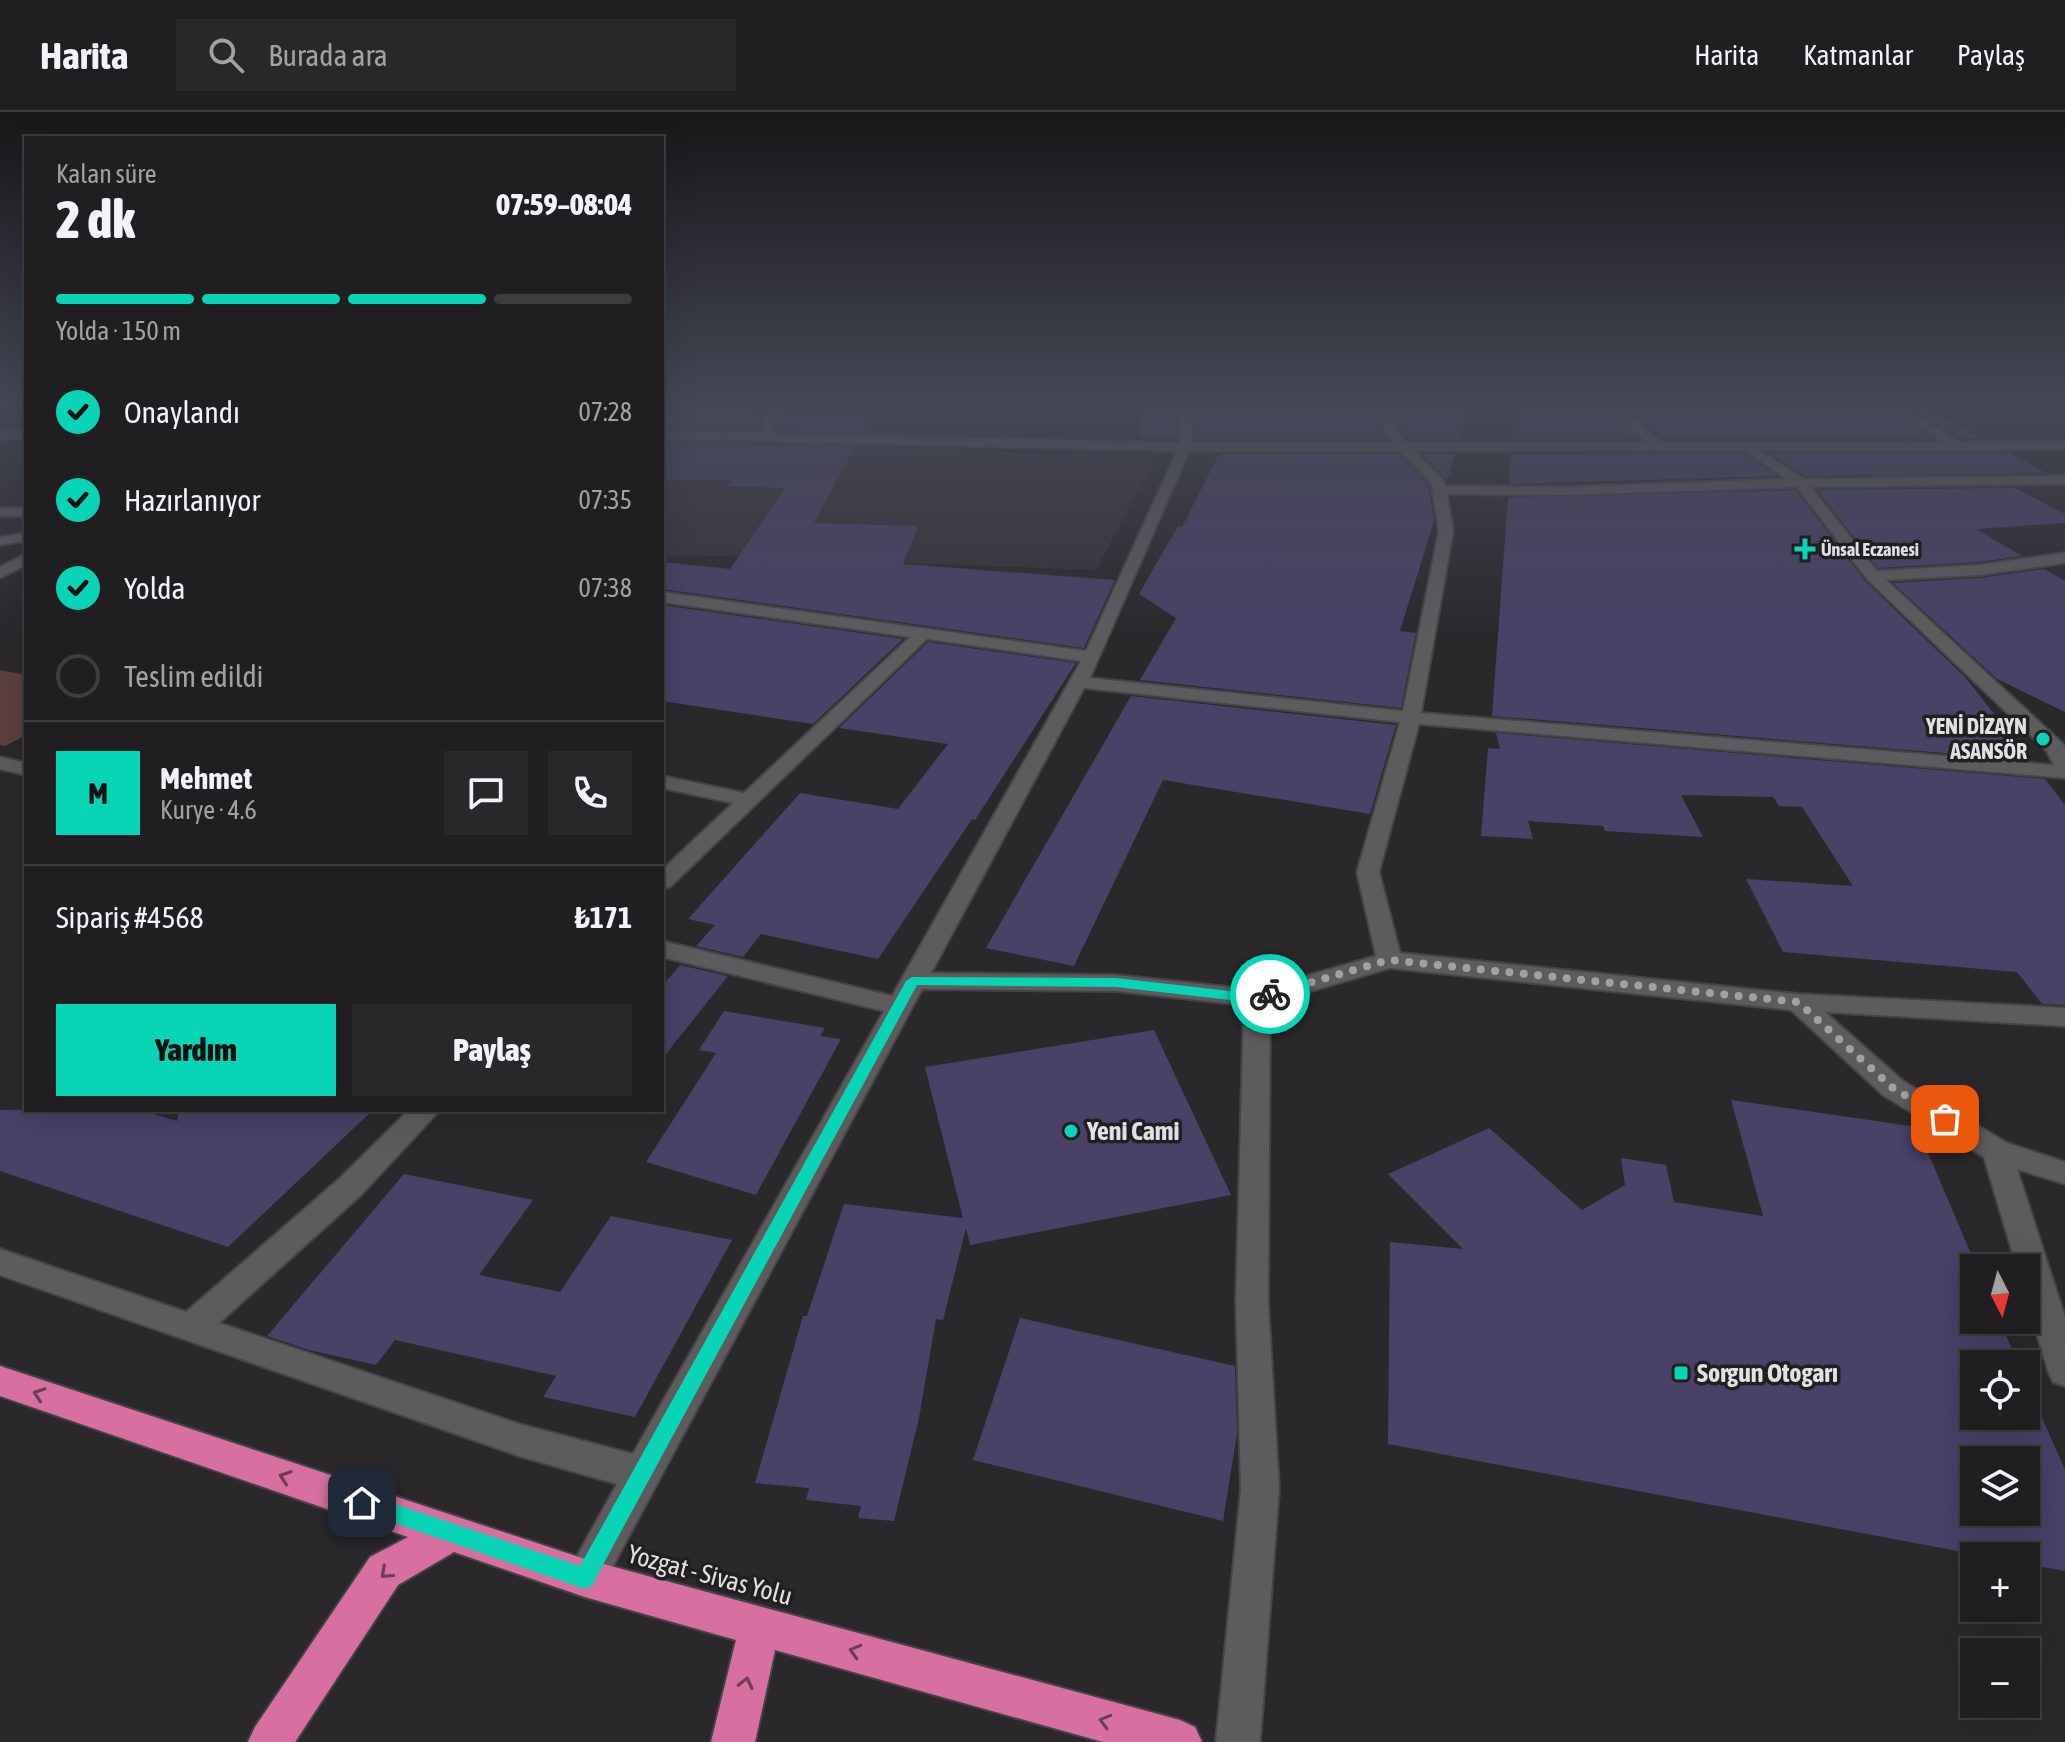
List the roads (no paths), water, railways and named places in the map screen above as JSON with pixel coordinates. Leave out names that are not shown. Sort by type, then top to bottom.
[{"type":"highway","name":"Yozgat - Sivas Yolu","points":[[0,1381],[585,1578],[1180,1742]]},
{"type":"highway","points":[[270,1742],[384,1571],[452,1533]]},
{"type":"highway","points":[[733,1742],[760,1625]]},
{"type":"street","points":[[585,1578],[640,1473],[1092,657],[1170,481]]},
{"type":"street","points":[[1389,960],[1368,872],[1411,718],[1446,531],[1437,481]]},
{"type":"street","points":[[1078,682],[1411,718],[2065,770],[2060,740],[1873,576],[1798,481]]},
{"type":"street","points":[[1439,490],[1567,491],[1971,481]]},
{"type":"street","points":[[0,512],[24,512]]},
{"type":"street","points":[[0,541],[24,537]]},
{"type":"street","points":[[1873,576],[1979,570],[2065,558]]},
{"type":"street","points":[[0,573],[24,560]]},
{"type":"street","points":[[664,597],[1092,657]]},
{"type":"street","points":[[664,880],[923,634]]},
{"type":"street","points":[[0,778],[15,767]]},
{"type":"street","points":[[664,782],[750,800]]},
{"type":"street","points":[[664,949],[899,1006]]},
{"type":"street","points":[[912,981],[1116,983],[1257,998],[1389,960],[1798,1002],[2065,1017]]},
{"type":"street","points":[[1238,1742],[1260,1489],[1252,1301],[1257,998]]},
{"type":"street","points":[[1798,1002],[1893,1088],[1997,1151],[2065,1173]]},
{"type":"street","points":[[191,1327],[350,1187],[424,1112]]},
{"type":"street","points":[[1997,1151],[2065,1371]]},
{"type":"street","points":[[0,1262],[519,1440],[640,1473]]},
{"type":"place","name":"Ünsal Eczanesi","points":[[1805,549]]},
{"type":"place","name":"YENİ DİZAYN ASANSÖR","points":[[2043,739]]},
{"type":"place","name":"Yeni Cami","points":[[1071,1131]]},
{"type":"place","name":"Sorgun Otogarı","points":[[1681,1373]]}]
